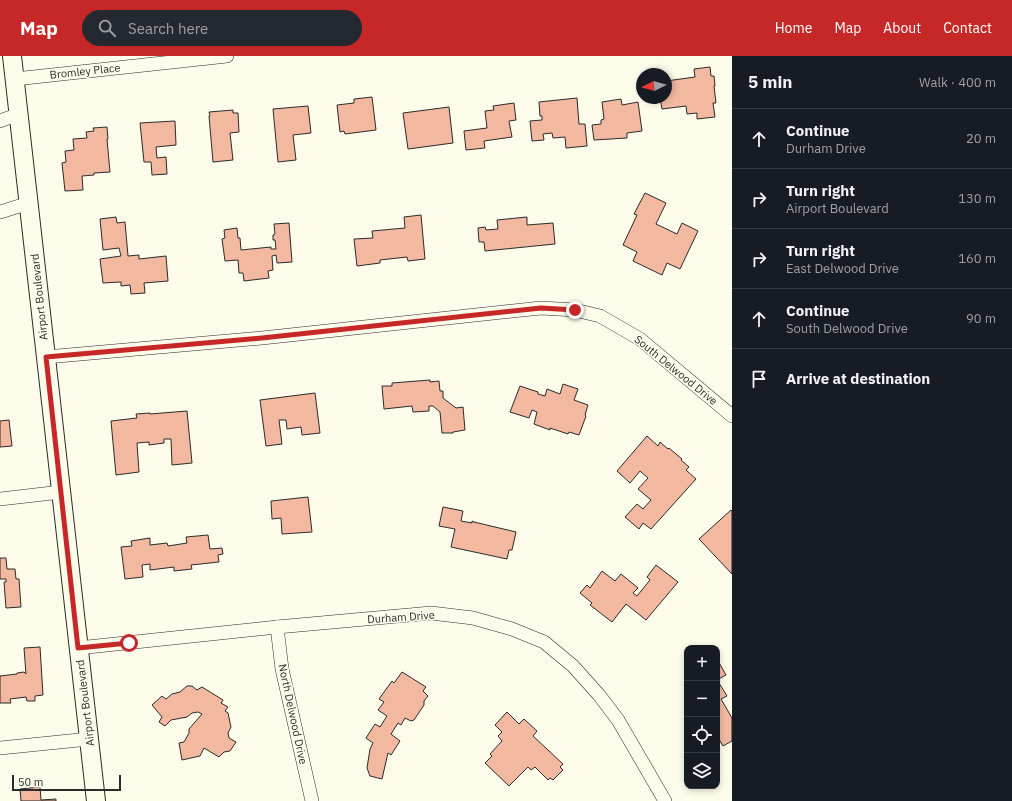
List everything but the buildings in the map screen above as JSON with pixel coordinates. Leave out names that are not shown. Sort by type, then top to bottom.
[{"type":"main road","name":"Airport Boulevard","points":[[12,56],[96,801]]},
{"type":"street","name":"Bromley Place","points":[[15,79],[227,56]]},
{"type":"street","points":[[0,121],[19,114]]},
{"type":"street","points":[[0,212],[29,203]]},
{"type":"street","name":"South Delwood Drive","points":[[46,357],[262,338],[541,308],[575,310],[600,316],[640,339],[732,416]]},
{"type":"street","points":[[0,499],[61,492]]},
{"type":"street","name":"Durham Drive","points":[[78,648],[277,627],[431,613],[474,618],[512,629],[544,642],[573,666],[599,695],[618,720],[665,801]]},
{"type":"street","name":"North Delwood Drive","points":[[277,627],[282,669],[312,801]]},
{"type":"street","points":[[0,748],[89,739]]},
{"type":"route","points":[[129,643],[78,648],[46,357],[262,338],[541,308],[575,310]]}]
